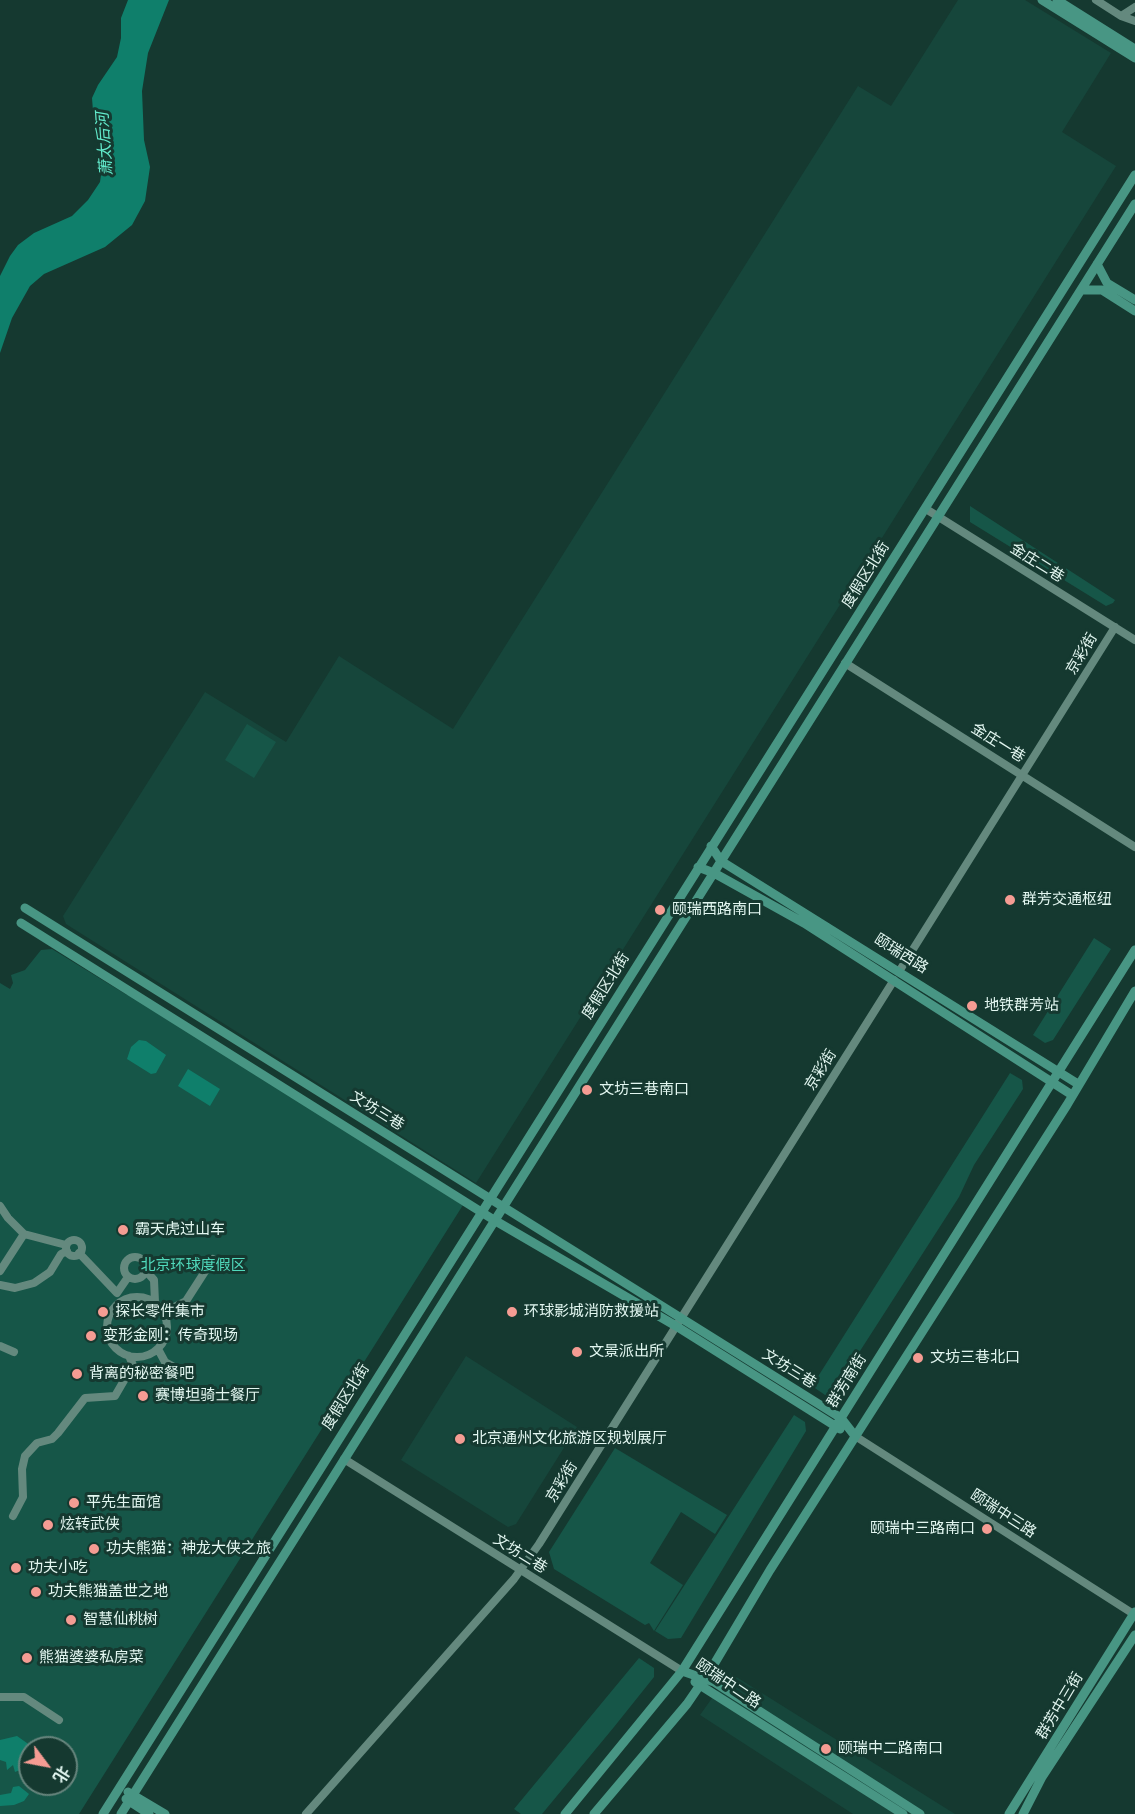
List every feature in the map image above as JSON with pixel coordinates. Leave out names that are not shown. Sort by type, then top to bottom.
[{"type":"main road","points":[[1042,0],[1135,58]]},
{"type":"main road","points":[[1058,0],[1135,49]]},
{"type":"main road","name":"度假区北街","points":[[104,1814],[480,1211],[926,509],[1135,175]]},
{"type":"main road","name":"度假区北街","points":[[121,1814],[1135,204]]},
{"type":"main road","points":[[1097,264],[1107,283],[1135,300]]},
{"type":"main road","points":[[1080,290],[1101,290],[1135,310]]},
{"type":"main road","points":[[945,477],[951,486],[957,486]]},
{"type":"main road","points":[[907,538],[914,538],[919,546]]},
{"type":"main road","name":"颐瑞西路","points":[[711,846],[722,861],[900,970],[1078,1084]]},
{"type":"main road","name":"颐瑞西路","points":[[698,867],[714,873],[804,923],[1072,1095]]},
{"type":"main road","name":"文坊三巷","points":[[25,908],[503,1207],[678,1322],[838,1422],[855,1436]]},
{"type":"main road","name":"文坊三巷","points":[[21,923],[494,1220],[678,1322]]},
{"type":"main road","name":"群芳南街","points":[[565,1814],[681,1671],[1135,950]]},
{"type":"main road","points":[[594,1814],[702,1682],[1072,1095],[1135,991]]},
{"type":"main road","name":"群芳中三街","points":[[1009,1814],[1135,1614]]},
{"type":"main road","name":"群芳中三街","points":[[1023,1814],[1042,1777],[1135,1635]]},
{"type":"main road","name":"颐瑞中二路","points":[[681,1671],[920,1814]]},
{"type":"main road","name":"颐瑞中二路","points":[[702,1682],[903,1814]]},
{"type":"main road","points":[[120,1789],[149,1814]]},
{"type":"main road","points":[[131,1798],[165,1814]]},
{"type":"street","points":[[1096,0],[1121,16],[1135,21]]},
{"type":"street","points":[[1121,16],[1135,8]]},
{"type":"street","name":"金庄二巷","points":[[926,509],[1135,640]]},
{"type":"street","name":"京彩街","points":[[900,970],[1115,627]]},
{"type":"street","name":"金庄一巷","points":[[845,663],[1135,847]]},
{"type":"street","name":"京彩街","points":[[306,1814],[520,1570],[894,980]]},
{"type":"street","points":[[0,1206],[24,1234],[67,1248],[74,1256],[82,1247],[78,1240],[72,1240],[67,1248],[61,1254],[50,1272],[34,1283],[15,1288],[0,1285]]},
{"type":"street","points":[[0,1271],[24,1234]]},
{"type":"street","points":[[79,1253],[119,1297]]},
{"type":"street","points":[[128,1277],[123,1267],[130,1257],[142,1259],[146,1270],[154,1280],[155,1302]]},
{"type":"street","points":[[164,1312],[186,1301],[213,1259]]},
{"type":"street","points":[[128,1277],[139,1279],[146,1270]]},
{"type":"street","points":[[119,1297],[135,1296],[155,1302],[164,1312],[167,1319],[166,1335],[158,1349],[145,1356],[129,1356],[114,1347],[107,1331],[110,1314],[128,1277]]},
{"type":"street","points":[[0,1346],[14,1352]]},
{"type":"street","points":[[158,1349],[165,1362],[174,1367]]},
{"type":"street","points":[[13,1516],[23,1497],[22,1469],[25,1456],[37,1443],[52,1439],[85,1398],[115,1396],[133,1365],[129,1356]]},
{"type":"street","name":"颐瑞中三路","points":[[855,1436],[1135,1614]]},
{"type":"street","name":"文坊二巷","points":[[344,1459],[681,1671]]},
{"type":"street","points":[[0,1697],[24,1697],[59,1720]]},
{"type":"shaded area","points":[[958,0],[1025,0],[1111,53],[1062,132],[1116,166],[476,1183],[66,924],[63,916],[205,692],[286,742],[339,656],[453,729],[858,86],[891,106]]},
{"type":"shaded area","points":[[466,1356],[577,1427],[516,1524],[508,1527],[401,1460]]},
{"type":"shaded area","points":[[730,1673],[955,1814],[853,1814],[700,1715]]},
{"type":"green space","points":[[970,506],[1115,600],[1106,606],[970,522]]},
{"type":"green space","points":[[247,724],[276,742],[254,778],[225,760]]},
{"type":"green space","points":[[1094,938],[1111,949],[1053,1040],[1045,1043],[1033,1035]]},
{"type":"green space","name":"北京环球度假区","points":[[52,949],[127,995],[129,992],[463,1205],[79,1814],[0,1814],[0,983],[10,989],[13,983],[11,975],[25,970],[41,950]]},
{"type":"green space","points":[[1010,1073],[1022,1080],[1023,1089],[974,1165],[959,1197],[833,1393],[825,1395],[812,1386]]},
{"type":"green space","points":[[794,1415],[805,1422],[806,1431],[681,1638],[668,1639],[655,1631]]},
{"type":"green space","points":[[615,1448],[727,1515],[715,1534],[681,1512],[650,1563],[683,1585],[654,1631],[649,1623],[645,1625],[554,1569],[549,1552]]},
{"type":"green space","points":[[639,1658],[654,1668],[654,1677],[542,1814],[521,1814],[514,1809]]},
{"type":"water","name":"萧太后河","points":[[128,0],[169,0],[148,53],[142,91],[144,140],[150,167],[145,201],[132,225],[105,247],[44,274],[30,286],[12,318],[0,353],[0,276],[10,256],[18,245],[34,233],[72,216],[88,200],[100,182],[104,154],[92,98],[117,57],[121,38],[121,18]]},
{"type":"water","points":[[139,1040],[146,1041],[166,1055],[156,1073],[151,1074],[127,1059],[131,1047]]},
{"type":"water","points":[[188,1069],[220,1089],[210,1106],[178,1086]]},
{"type":"water","points":[[18,1737],[18,1771],[15,1772],[13,1765],[7,1770],[6,1762],[0,1760],[0,1740]]},
{"type":"water","points":[[18,1786],[18,1796],[28,1796],[24,1801],[14,1805],[0,1806],[0,1795],[11,1793],[13,1787]]},
{"type":"place","name":"群芳交通枢纽","points":[[1010,900]]},
{"type":"place","name":"颐瑞西路南口","points":[[660,910]]},
{"type":"place","name":"地铁群芳站","points":[[972,1006]]},
{"type":"place","name":"文坊三巷南口","points":[[587,1090]]},
{"type":"place","name":"霸天虎过山车","points":[[123,1230]]},
{"type":"place","name":"探长零件集市","points":[[103,1312]]},
{"type":"place","name":"环球影城消防救援站","points":[[512,1312]]},
{"type":"place","name":"变形金刚：传奇现场","points":[[91,1336]]},
{"type":"place","name":"文景派出所","points":[[577,1352]]},
{"type":"place","name":"文坊三巷北口","points":[[918,1358]]},
{"type":"place","name":"背离的秘密餐吧","points":[[77,1374]]},
{"type":"place","name":"赛博坦骑士餐厅","points":[[143,1396]]},
{"type":"place","name":"北京通州文化旅游区规划展厅","points":[[460,1439]]},
{"type":"place","name":"平先生面馆","points":[[74,1503]]},
{"type":"place","name":"炫转武侠","points":[[48,1525]]},
{"type":"place","name":"颐瑞中三路南口","points":[[987,1529]]},
{"type":"place","name":"功夫熊猫：神龙大侠之旅","points":[[94,1549]]},
{"type":"place","name":"功夫小吃","points":[[16,1568]]},
{"type":"place","name":"功夫熊猫盖世之地","points":[[36,1592]]},
{"type":"place","name":"智慧仙桃树","points":[[71,1620]]},
{"type":"place","name":"熊猫婆婆私房菜","points":[[27,1658]]},
{"type":"place","name":"颐瑞中二路南口","points":[[826,1749]]}]
